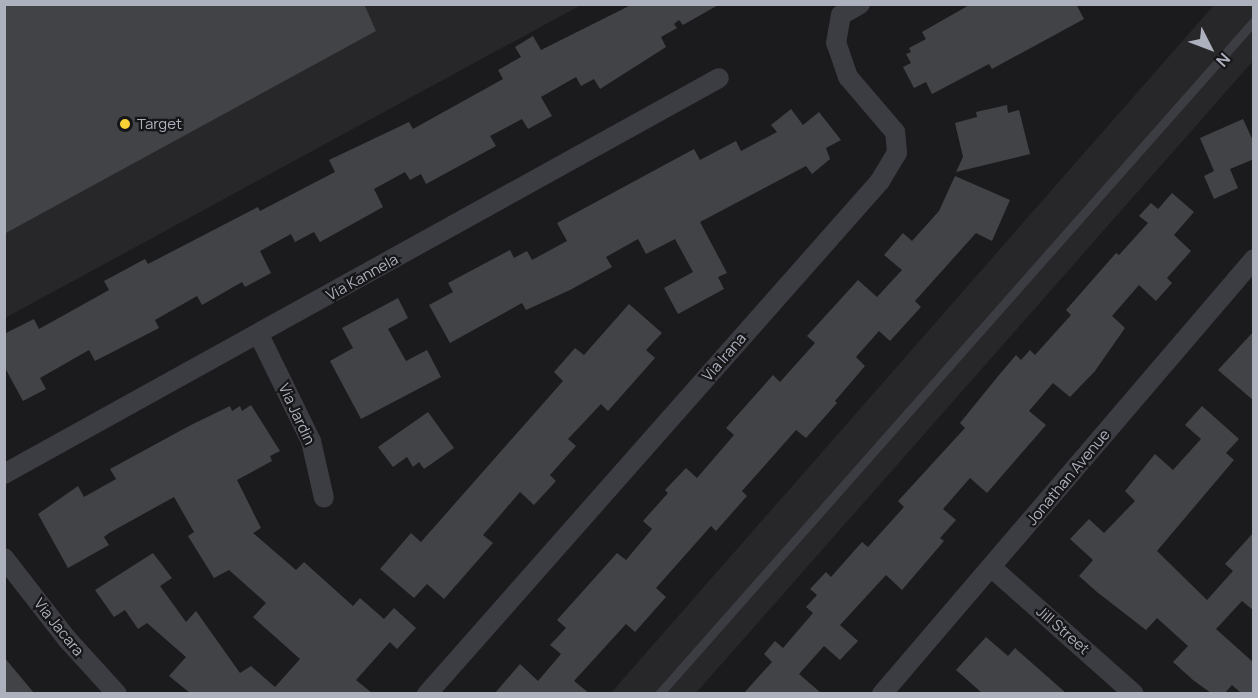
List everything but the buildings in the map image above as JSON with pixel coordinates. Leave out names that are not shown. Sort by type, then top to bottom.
[{"type":"street","name":"Via Irana","points":[[428,693],[885,172],[897,153],[895,132],[848,77],[836,43],[841,15],[860,4]]},
{"type":"street","name":"Via Kannela","points":[[4,474],[259,335],[719,78]]},
{"type":"street","name":"Jonathan Avenue","points":[[882,693],[1253,259]]},
{"type":"street","name":"Via Jardin","points":[[259,335],[311,441],[324,498]]},
{"type":"street","name":"Via Jacara","points":[[4,558],[67,639],[117,693]]},
{"type":"street","name":"Jill Street","points":[[991,567],[1134,693]]},
{"type":"lane","points":[[659,693],[1254,21]]},
{"type":"shaded area","points":[[5,5],[581,5],[5,318]]},
{"type":"shaded area","points":[[1214,5],[1253,5],[1253,61],[696,693],[610,694]]},
{"type":"place","name":"Target","points":[[125,124]]}]
